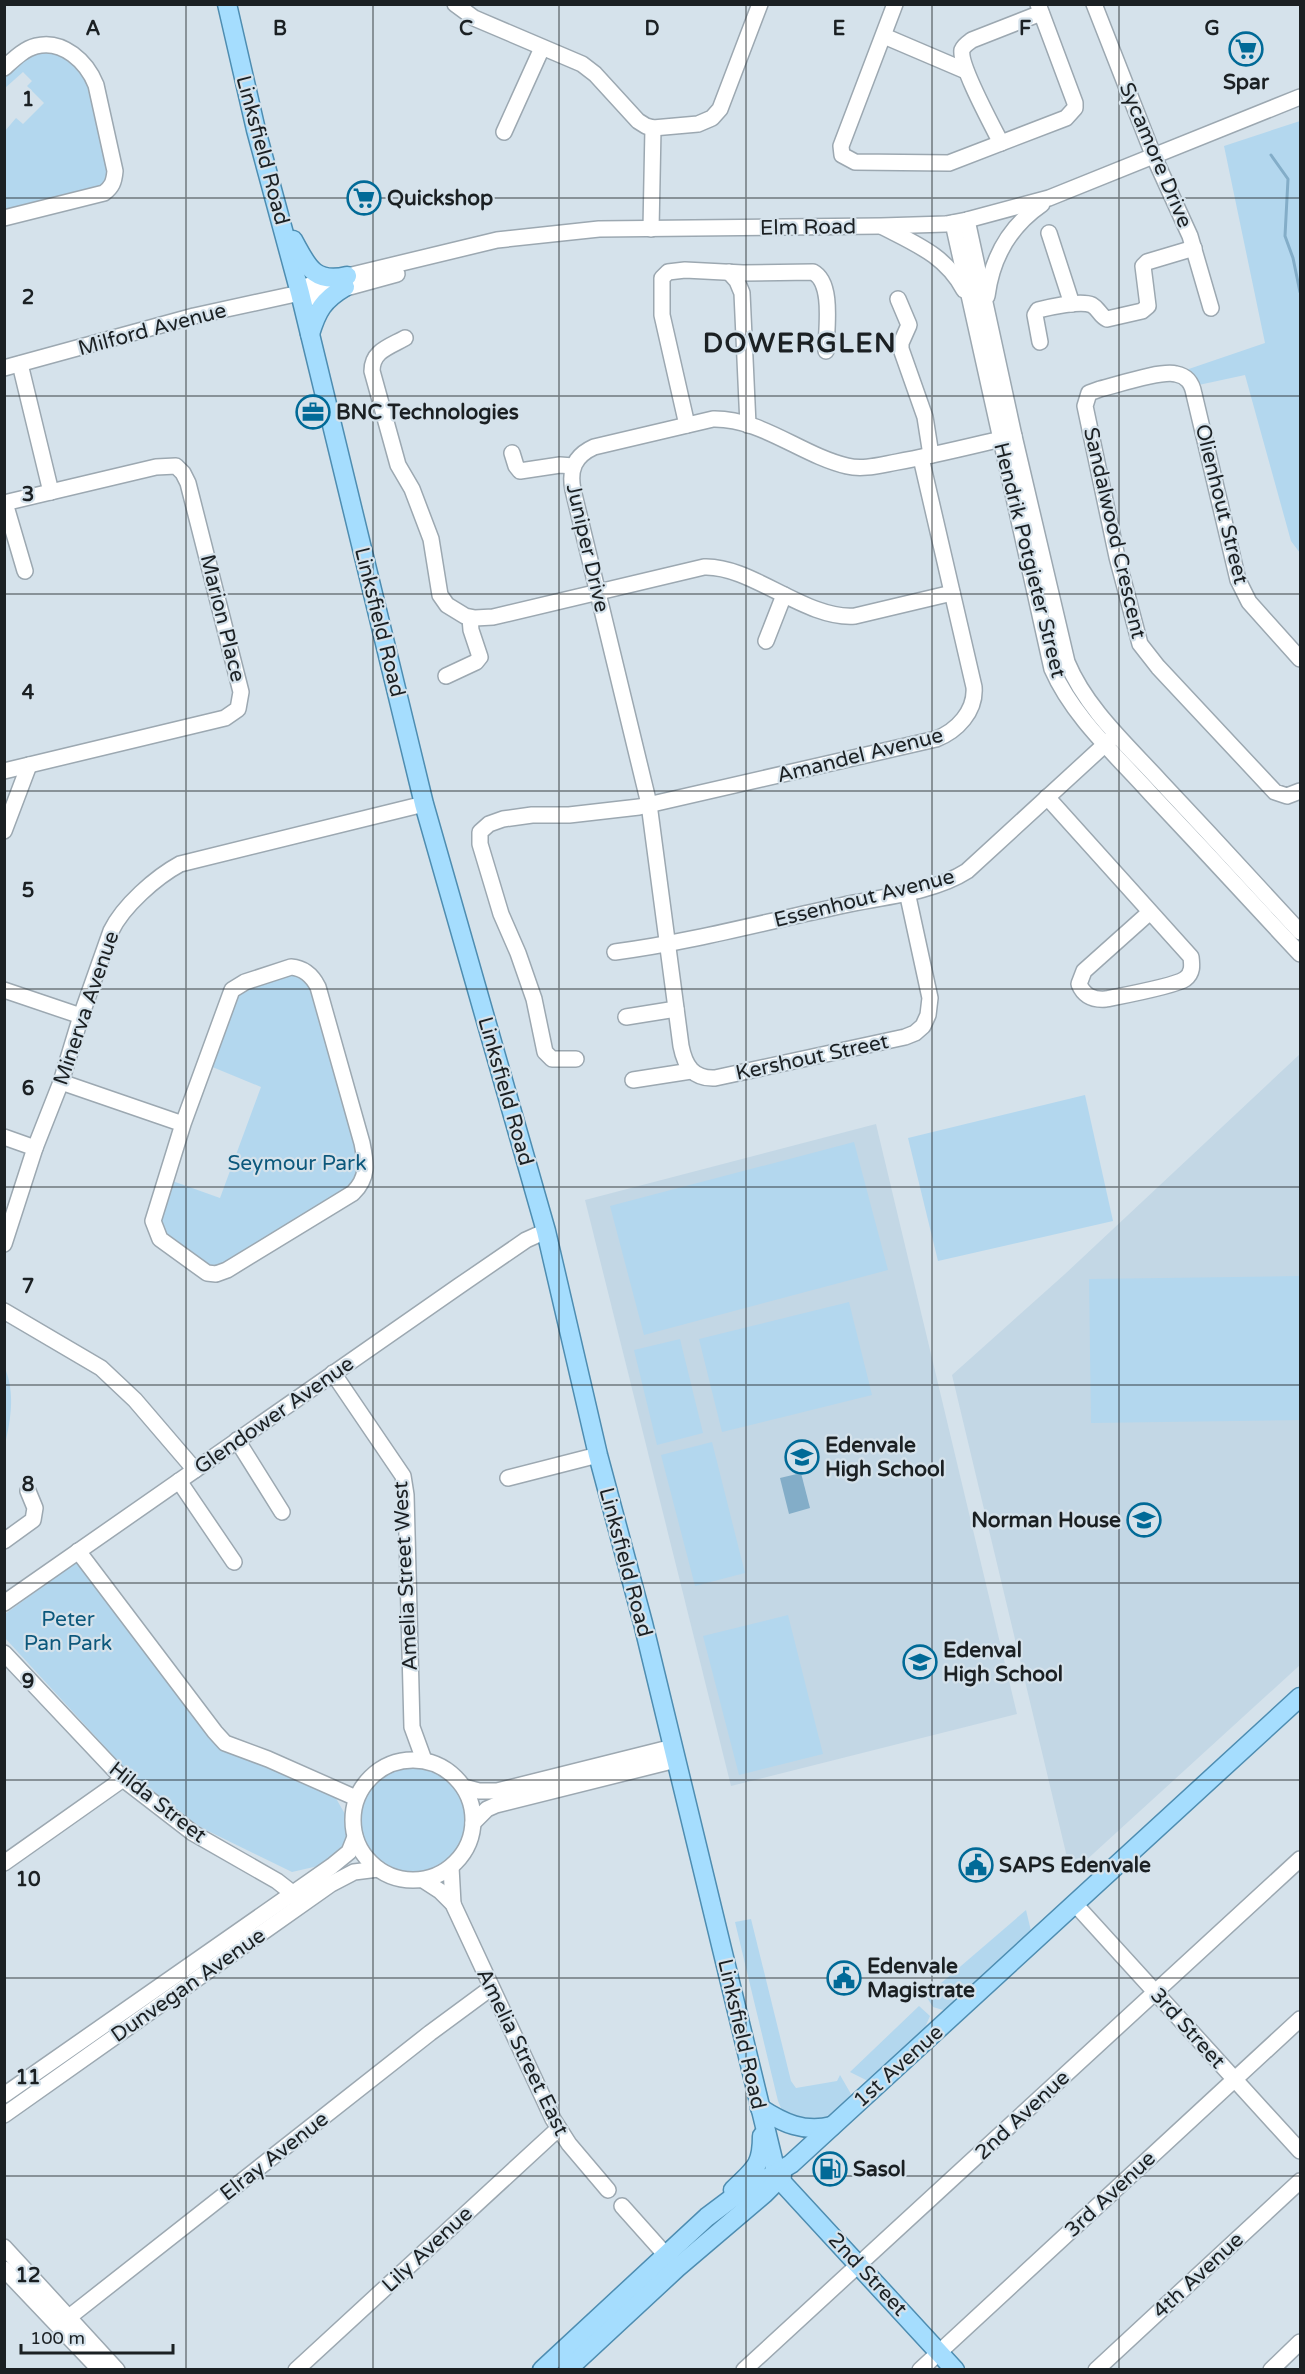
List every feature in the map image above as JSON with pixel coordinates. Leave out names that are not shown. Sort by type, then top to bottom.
[{"type":"main road","name":"Linksfield Road","points":[[227,4],[424,804],[546,1231],[598,1455],[675,1753],[761,2113],[781,2173]]},
{"type":"main road","points":[[281,217],[309,270],[317,275],[346,281]]},
{"type":"main road","points":[[310,335],[319,310],[346,281]]},
{"type":"main road","name":"1st Avenue","points":[[542,2370],[781,2173],[1300,1697]]},
{"type":"main road","points":[[718,2207],[759,2163],[762,2155],[761,2113],[800,2128],[812,2130],[832,2127]]},
{"type":"main road","name":"1st Avenue","points":[[567,2370],[672,2262],[718,2207],[781,2173]]},
{"type":"main road","name":"2nd Street","points":[[781,2173],[955,2370]]},
{"type":"street","points":[[456,4],[474,18],[589,69],[638,121],[653,129],[698,124],[717,114],[760,4]]},
{"type":"street","points":[[895,4],[841,146],[842,155],[855,162],[949,163],[1001,143],[1066,118],[1075,108],[1071,90],[1040,9],[972,39],[962,51],[966,71],[1001,143]]},
{"type":"street","name":"Sycamore Drive","points":[[1094,4],[1154,157],[1194,248],[1211,308]]},
{"type":"street","points":[[884,36],[966,71]]},
{"type":"street","points":[[4,68],[17,56],[36,46],[55,47],[80,59],[92,74],[96,85],[115,171],[114,182],[104,194],[4,218]]},
{"type":"street","points":[[504,132],[542,48]]},
{"type":"street","name":"Elm Road","points":[[346,281],[509,248],[529,237],[599,230],[881,226],[960,222],[1049,198],[1177,148],[1300,96]]},
{"type":"street","points":[[651,229],[653,129]]},
{"type":"street","points":[[1136,164],[1164,179],[1170,159],[1177,148]]},
{"type":"street","points":[[980,310],[1003,243],[1021,221],[1049,198]]},
{"type":"street","name":"Hendrik Potgieter Street","points":[[960,222],[1007,437],[1052,669],[1069,701],[1111,739],[1300,932]]},
{"type":"street","points":[[881,226],[941,259],[980,310]]},
{"type":"street","points":[[1048,232],[1072,304]]},
{"type":"street","points":[[1040,342],[1035,313],[1040,309],[1072,304],[1091,305],[1107,319],[1145,310],[1148,300],[1143,266],[1147,262],[1194,248]]},
{"type":"street","points":[[687,425],[662,315],[662,278],[668,272],[675,270],[756,273],[813,272],[825,285],[827,296],[826,351]]},
{"type":"street","points":[[729,272],[737,281],[742,293],[748,425]]},
{"type":"street","points":[[742,293],[747,281],[756,273]]},
{"type":"street","name":"Milford Avenue","points":[[4,368],[194,316],[300,294],[346,281]]},
{"type":"street","name":"Amandel Avenue","points":[[576,1059],[552,1059],[545,1052],[536,1006],[523,964],[501,914],[479,837],[483,828],[497,821],[532,815],[555,816],[649,804],[936,739],[952,732],[969,710],[974,693],[926,457],[925,417],[903,356],[902,343],[909,325],[898,299]]},
{"type":"street","points":[[405,338],[377,354],[372,360],[372,371],[398,465],[412,489],[431,539],[440,596],[447,605],[470,618],[493,617],[712,566],[726,569],[784,595],[842,617],[952,593]]},
{"type":"street","points":[[20,364],[51,492]]},
{"type":"street","name":"Olienhout Street","points":[[1177,374],[1187,379],[1193,388],[1238,580],[1249,602],[1300,659]]},
{"type":"street","name":"Sandalwood Crescent","points":[[1177,374],[1155,376],[1100,388],[1089,393],[1086,401],[1105,500],[1136,637],[1158,667],[1275,792],[1287,796],[1300,790]]},
{"type":"street","name":"Juniper Drive","points":[[669,945],[649,804],[571,479],[573,466],[581,453],[594,447],[722,419],[748,425],[845,466],[868,467],[926,457],[1007,437]]},
{"type":"street","points":[[512,453],[520,471],[560,465],[573,466]]},
{"type":"street","name":"Marion Place","points":[[4,771],[225,717],[234,713],[240,704],[241,692],[188,483],[176,466],[169,465],[5,503]]},
{"type":"street","points":[[5,503],[25,571]]},
{"type":"street","points":[[766,641],[784,595]]},
{"type":"street","points":[[446,676],[476,662],[480,657],[471,630],[470,618]]},
{"type":"street","name":"Hendrik Potgieter Street","points":[[1111,739],[1300,954]]},
{"type":"street","name":"Essenhout Avenue","points":[[615,952],[669,945],[945,882],[967,871],[1111,739]]},
{"type":"street","points":[[4,831],[28,765]]},
{"type":"street","points":[[1047,797],[1187,950],[1192,965],[1189,975],[1180,981],[1106,999],[1095,999],[1086,995],[1079,984],[1084,971],[1150,912]]},
{"type":"street","name":"Minerva Avenue","points":[[4,1244],[35,1148],[61,1082],[81,1016],[115,923],[165,872],[180,864],[424,804]]},
{"type":"street","name":"Kershout Street","points":[[691,1071],[701,1077],[715,1078],[915,1033],[923,1026],[928,1016],[930,998],[907,892]]},
{"type":"street","points":[[633,1080],[691,1071],[682,1054],[669,945]]},
{"type":"street","points":[[291,967],[309,974],[318,987],[362,1143],[366,1164],[365,1176],[361,1184],[339,1201],[227,1270],[216,1274],[207,1273],[160,1239],[153,1221],[183,1124],[232,990],[245,982],[291,967]]},
{"type":"street","points":[[4,990],[81,1016]]},
{"type":"street","points":[[626,1017],[676,1009]]},
{"type":"street","points":[[61,1082],[183,1124]]},
{"type":"street","points":[[4,1137],[35,1148]]},
{"type":"street","name":"Glendower Avenue","points":[[4,1603],[526,1240],[546,1231]]},
{"type":"street","points":[[4,1311],[85,1357],[113,1378],[195,1470]]},
{"type":"street","name":"Amelia Street West","points":[[333,1373],[400,1469],[404,1482],[412,1727],[424,1760]]},
{"type":"street","points":[[237,1440],[282,1512]]},
{"type":"street","points":[[508,1478],[598,1455]]},
{"type":"street","points":[[179,1481],[234,1562]]},
{"type":"street","points":[[4,1541],[33,1520],[35,1508],[28,1491]]},
{"type":"street","points":[[78,1551],[225,1743],[357,1798]]},
{"type":"street","name":"Hilda Street","points":[[4,1653],[123,1779],[193,1833],[277,1881],[299,1898]]},
{"type":"street","name":"Amelia Street West","points":[[396,1761],[406,1744],[412,1727]]},
{"type":"street","points":[[473,1824],[487,1809],[496,1805],[570,1780],[675,1753]]},
{"type":"street","points":[[424,1760],[446,1769],[464,1787],[472,1808],[471,1837],[464,1854],[451,1867],[423,1880],[404,1880],[388,1875],[378,1869],[362,1853],[355,1837],[352,1818],[357,1798],[365,1783],[377,1771],[396,1761],[424,1760]]},
{"type":"street","points":[[4,1863],[123,1779]]},
{"type":"street","points":[[464,1787],[492,1792],[570,1780]]},
{"type":"street","name":"Dunvegan Avenue","points":[[4,2095],[50,2064],[121,2023],[299,1898],[345,1856],[355,1837]]},
{"type":"street","name":"2nd Avenue","points":[[744,2370],[1300,1859]]},
{"type":"street","name":"Amelia Street East","points":[[451,1867],[453,1904]]},
{"type":"street","name":"Dunvegan Avenue","points":[[299,1898],[347,1875],[378,1869]]},
{"type":"street","name":"Amelia Street East","points":[[423,1880],[440,1891],[453,1904],[558,2129],[608,2190]]},
{"type":"street","name":"3rd Street","points":[[1075,1904],[1300,2151]]},
{"type":"street","name":"Elray Avenue","points":[[64,2321],[430,2033],[491,1988]]},
{"type":"street","name":"3rd Avenue","points":[[920,2370],[1300,2019]]},
{"type":"street","name":"Dunvegan Avenue","points":[[4,2115],[59,2077],[121,2023]]},
{"type":"street","points":[[50,2064],[59,2077]]},
{"type":"street","name":"Lily Avenue","points":[[296,2370],[558,2129]]},
{"type":"street","name":"4th Avenue","points":[[1096,2370],[1300,2181]]},
{"type":"street","points":[[622,2206],[672,2262]]},
{"type":"street","points":[[4,2247],[100,2370]]},
{"type":"street","points":[[4,2269],[117,2370]]},
{"type":"street","points":[[1271,2370],[1300,2342]]},
{"type":"shaded area","name":"Norman House","points":[[1300,1054],[1300,1665],[1071,1874],[952,1375],[1065,1274]]},
{"type":"shaded area","name":"Edenvale High School","points":[[876,1124],[1017,1714],[731,1786],[585,1200]]},
{"type":"shaded area","points":[[801,1473],[810,1508],[789,1514],[780,1478]]},
{"type":"green space","points":[[47,50],[71,58],[86,74],[111,168],[108,184],[5,212],[5,131],[16,118],[23,124],[44,103],[27,86],[32,81],[23,72],[5,88],[5,76],[25,56]]},
{"type":"green space","points":[[1300,121],[1300,553],[1291,541],[1245,375],[1194,386],[1177,373],[1265,343],[1224,146]]},
{"type":"green space","name":"Seymour Park","points":[[298,971],[313,983],[364,1174],[354,1200],[228,1275],[156,1240],[164,1178],[220,1198],[261,1087],[210,1066],[235,992]]},
{"type":"green space","points":[[1085,1095],[1113,1221],[938,1261],[908,1138]]},
{"type":"green space","points":[[854,1142],[888,1270],[644,1335],[610,1206]]},
{"type":"green space","points":[[1300,1276],[1300,1420],[1091,1423],[1089,1279]]},
{"type":"green space","points":[[849,1302],[872,1395],[722,1432],[699,1339]]},
{"type":"green space","points":[[680,1339],[703,1433],[657,1445],[634,1350]]},
{"type":"green space","points":[[5,1368],[10,1387],[11,1406],[5,1444]]},
{"type":"green space","points":[[712,1442],[745,1573],[695,1586],[661,1455]]},
{"type":"green space","name":"Peter Pan Park","points":[[78,1561],[221,1745],[334,1795],[345,1814],[348,1841],[340,1853],[318,1866],[292,1872],[200,1827],[129,1773],[5,1638],[5,1614]]},
{"type":"green space","points":[[788,1615],[823,1754],[739,1775],[703,1636]]},
{"type":"green space","points":[[413,1766],[433,1770],[451,1781],[462,1799],[466,1819],[462,1839],[451,1857],[433,1868],[413,1872],[393,1868],[375,1857],[364,1839],[360,1819],[364,1799],[375,1781],[393,1770]]},
{"type":"green space","points":[[1026,1910],[1031,1931],[946,2011],[933,2007],[926,1996]]},
{"type":"green space","points":[[751,1919],[791,2081],[796,2088],[837,2081],[840,2075],[851,2094],[832,2121],[787,2122],[778,2101],[735,1922]]},
{"type":"green space","points":[[919,2006],[930,2016],[923,2032],[868,2081],[850,2072]]},
{"type":"waterway","points":[[1271,155],[1288,179],[1285,236],[1293,258],[1300,292]]},
{"type":"place","name":"Spar","points":[[1246,49]]},
{"type":"place","name":"Quickshop","points":[[364,198]]},
{"type":"place","name":"BNC Technologies","points":[[313,412]]},
{"type":"place","name":"Edenvale High School","points":[[802,1457]]},
{"type":"place","name":"Norman House","points":[[1144,1520]]},
{"type":"place","name":"Edenval High School","points":[[920,1662]]},
{"type":"place","name":"SAPS Edenvale","points":[[976,1865]]},
{"type":"place","name":"Edenvale Magistrate","points":[[844,1978]]},
{"type":"place","name":"Sasol","points":[[830,2169]]},
{"type":"district","name":"DOWERGLEN","points":[[800,343]]}]
